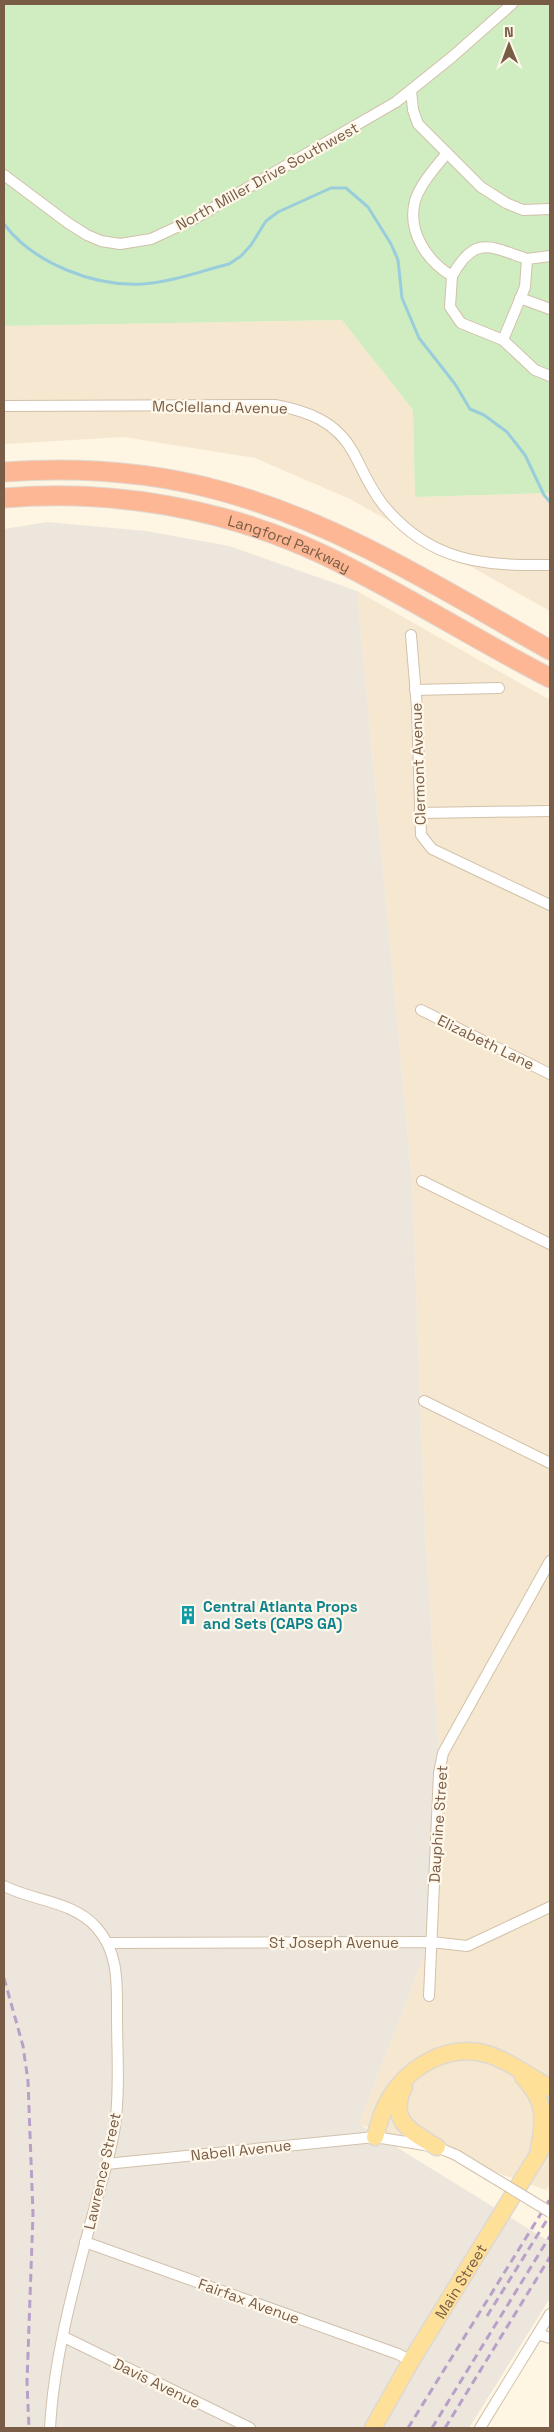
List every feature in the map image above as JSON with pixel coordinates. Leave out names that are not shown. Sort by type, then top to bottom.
[{"type":"highway","name":"Langford Parkway","points":[[4,472],[38,470],[102,472],[160,478],[221,491],[277,509],[325,529],[379,555],[550,650]]},
{"type":"highway","name":"Langford Parkway","points":[[4,498],[98,496],[140,500],[178,507],[256,527],[331,559],[550,678]]},
{"type":"main road","points":[[376,2137],[386,2106],[410,2073],[432,2059],[460,2051],[490,2055],[550,2088]]},
{"type":"main road","points":[[513,2066],[535,2090],[540,2101],[543,2123],[538,2156]]},
{"type":"main road","points":[[410,2073],[400,2094],[399,2116],[405,2126],[437,2147]]},
{"type":"main road","name":"Main Street","points":[[373,2428],[411,2361],[550,2135]]},
{"type":"street","name":"North Miller Drive Southwest","points":[[4,175],[87,235],[110,242],[136,243],[151,239],[192,220],[358,126],[411,90],[452,58],[512,4]]},
{"type":"street","points":[[411,90],[413,110],[418,124],[481,187],[506,203],[523,210],[550,209]]},
{"type":"street","points":[[447,153],[415,201],[413,221],[417,238],[430,259],[452,276]]},
{"type":"street","points":[[550,256],[527,259],[488,245],[478,246],[460,261],[452,276],[450,307],[455,316],[469,328],[494,335],[503,340],[535,370],[550,376]]},
{"type":"street","points":[[503,340],[525,287],[527,259]]},
{"type":"street","points":[[520,298],[550,309]]},
{"type":"street","name":"McClelland Avenue","points":[[4,406],[274,406],[303,410],[323,420],[340,434],[352,450],[371,487],[385,507],[407,529],[432,546],[461,558],[491,565],[550,565]]},
{"type":"street","name":"Clermont Avenue","points":[[411,634],[417,708],[421,835],[432,849],[550,905]]},
{"type":"street","points":[[415,690],[499,688]]},
{"type":"street","points":[[419,813],[550,811]]},
{"type":"street","name":"Elizabeth Lane","points":[[421,1010],[550,1074]]},
{"type":"street","points":[[422,1181],[550,1244]]},
{"type":"street","points":[[424,1401],[550,1463]]},
{"type":"street","name":"Dauphine Street","points":[[429,1996],[439,1773],[443,1753],[550,1561]]},
{"type":"street","name":"Lawrence Street","points":[[4,1886],[17,1893],[79,1913],[96,1926],[108,1943],[116,1972],[118,2088],[115,2126],[85,2242],[64,2337],[52,2396],[50,2428]]},
{"type":"street","name":"St Joseph Avenue","points":[[108,1943],[432,1942],[466,1946],[550,1907]]},
{"type":"street","name":"Nabell Avenue","points":[[106,2164],[376,2137],[437,2147],[456,2155],[550,2212]]},
{"type":"street","name":"Fairfax Avenue","points":[[85,2242],[398,2354],[411,2361]]},
{"type":"street","points":[[480,2428],[550,2314]]},
{"type":"street","points":[[538,2334],[550,2338]]},
{"type":"street","name":"Davis Avenue","points":[[64,2337],[250,2428]]},
{"type":"shaded area","points":[[342,320],[413,410],[415,497],[550,493],[550,611],[350,499],[255,458],[124,437],[4,444],[4,326]]},
{"type":"shaded area","points":[[47,522],[146,531],[229,546],[357,591],[412,1180],[425,1527],[440,1768],[429,1943],[359,2124],[550,2242],[550,2298],[469,2428],[4,2428],[4,529]]},
{"type":"shaded area","points":[[357,591],[550,700],[550,2184],[546,2190],[359,2124],[429,1943],[440,1768],[425,1527],[412,1180]]},
{"type":"green space","points":[[4,4],[550,4],[550,493],[415,497],[413,410],[342,320],[4,326]]},
{"type":"waterway","points":[[4,224],[16,238],[31,250],[66,270],[85,277],[124,284],[154,283],[176,279],[229,264],[241,256],[251,245],[266,221],[278,212],[331,188],[346,188],[368,207],[391,244],[398,260],[402,298],[419,338],[455,384],[470,409],[484,415],[507,432],[525,455],[544,495],[550,502]]},
{"type":"railway","points":[[4,1978],[23,2046],[28,2081],[33,2214],[27,2382],[29,2428]]},
{"type":"railway","points":[[408,2428],[550,2199]]},
{"type":"railway","points":[[487,2316],[550,2215]]},
{"type":"railway","points":[[432,2428],[550,2236]]},
{"type":"railway","points":[[445,2428],[550,2257]]},
{"type":"place","name":"Central Atlanta Props and Sets (CAPS GA)","points":[[188,1615]]}]
